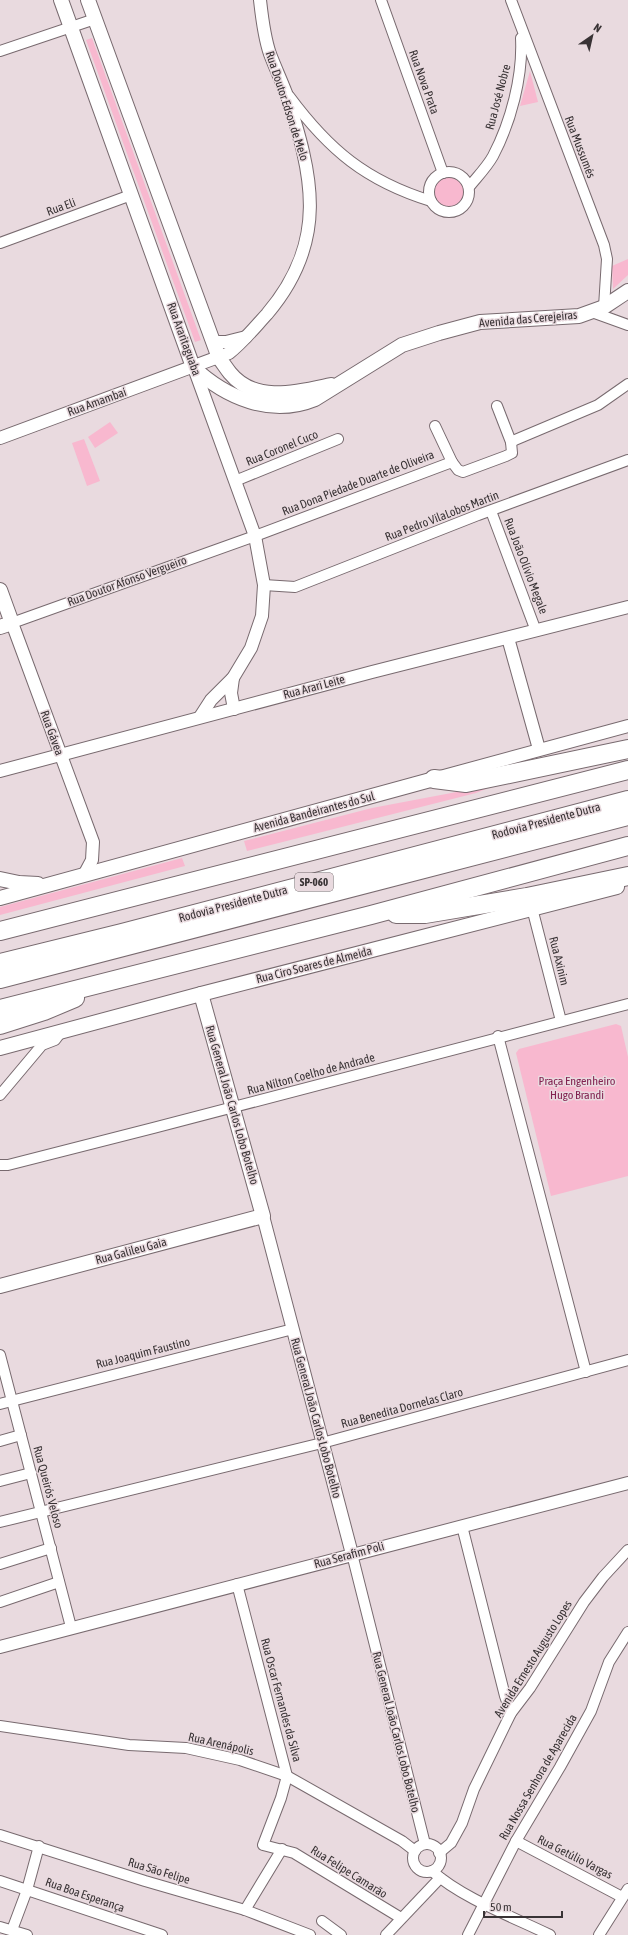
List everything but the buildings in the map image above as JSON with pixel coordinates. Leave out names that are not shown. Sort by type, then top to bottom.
[{"type":"highway","points":[[434,779],[466,783],[628,749]]},
{"type":"highway","name":"SP-060","points":[[0,931],[628,770]]},
{"type":"highway","name":"Rodovia Presidente Dutra","points":[[0,963],[130,931],[628,800]]},
{"type":"highway","name":"Rodovia Presidente Dutra","points":[[0,979],[628,816]]},
{"type":"highway","points":[[0,1009],[104,981],[371,915],[628,846]]},
{"type":"highway","points":[[371,915],[425,914],[526,897],[628,876]]},
{"type":"highway","points":[[0,1025],[51,1008],[77,997],[104,981]]},
{"type":"main road","name":"Rua Araritaguaba","points":[[61,0],[194,367]]},
{"type":"main road","points":[[88,0],[219,358]]},
{"type":"main road","name":"Avenida das Cerejeiras","points":[[194,367],[213,384],[232,395],[270,406],[286,407],[301,405],[315,399],[402,345],[480,322],[525,318],[566,317],[598,310],[628,291]]},
{"type":"main road","name":"Avenida das Cerejeiras","points":[[219,358],[230,374],[239,382],[249,388],[264,392],[281,394],[339,383]]},
{"type":"main road","name":"Rua Gávea","points":[[0,590],[6,625]]},
{"type":"main road","name":"Avenida Bandeirantes do Sul","points":[[0,898],[434,779]]},
{"type":"main road","points":[[0,879],[19,883],[52,884]]},
{"type":"main road","name":"Rua Ciro Soares de Almeida","points":[[0,1048],[200,994],[628,884]]},
{"type":"main road","name":"Rua General João Carlos Lobo Botelho","points":[[200,994],[234,1109],[263,1216]]},
{"type":"main road","name":"Rua Galileu Gaia","points":[[0,1286],[263,1216]]},
{"type":"street","name":"Rua Doutor Edson de Melo","points":[[194,367],[229,353],[246,337],[280,298],[289,284],[302,254],[310,223],[310,195],[303,147],[285,92],[269,53],[260,0]]},
{"type":"street","name":"Rua Nova Prata","points":[[381,0],[443,173]]},
{"type":"street","name":"Rua Mussumés","points":[[511,0],[520,28],[604,245],[607,259],[598,310]]},
{"type":"street","points":[[0,51],[95,19]]},
{"type":"street","name":"Rua José Nobre","points":[[469,187],[492,157],[505,130],[520,74],[520,28]]},
{"type":"street","points":[[521,63],[527,61],[534,63]]},
{"type":"street","points":[[285,92],[306,119],[331,146],[367,173],[395,188],[431,201],[440,210],[453,212],[464,206],[468,200],[469,187],[462,176],[449,172],[443,173],[437,176],[430,188],[431,201]]},
{"type":"street","name":"Rua Eli","points":[[0,244],[132,195]]},
{"type":"street","points":[[598,310],[628,325]]},
{"type":"street","points":[[213,342],[226,342],[246,337]]},
{"type":"street","name":"Rua Amambaí","points":[[0,438],[194,367]]},
{"type":"street","name":"Rua Araritaguaba","points":[[194,367],[255,536],[264,585],[262,616],[258,632],[251,648],[233,678],[210,700],[200,718]]},
{"type":"street","points":[[497,406],[511,442],[598,405],[628,384]]},
{"type":"street","points":[[435,426],[452,462]]},
{"type":"street","name":"Rua Coronel Cuco","points":[[235,481],[338,439]]},
{"type":"street","name":"Rua Dona Piedade Duarte de Oliveira","points":[[255,536],[452,462],[458,470],[463,472],[512,453],[511,442]]},
{"type":"street","name":"Rua Pedro VilaLobos Martin","points":[[264,585],[295,587],[628,460]]},
{"type":"street","name":"Rua João Olívio Megale","points":[[491,511],[536,631]]},
{"type":"street","name":"Rua Doutor Afonso Vergueiro","points":[[6,625],[255,536]]},
{"type":"street","name":"Rua Arari Leite","points":[[0,770],[234,708],[628,607]]},
{"type":"street","name":"Rua Gávea","points":[[6,625],[60,754],[93,842],[92,860],[84,875]]},
{"type":"street","points":[[508,638],[539,749]]},
{"type":"street","name":"Rua Araritaguaba","points":[[233,678],[231,693],[234,708]]},
{"type":"street","name":"Avenida Bandeirantes do Sul","points":[[434,779],[539,749],[628,726]]},
{"type":"street","name":"Rua Axinim","points":[[532,908],[561,1021]]},
{"type":"street","name":"Rua Nílton Coelho de Andrade","points":[[0,1165],[8,1165],[234,1109],[498,1036],[628,1005]]},
{"type":"street","points":[[0,1095],[42,1045],[55,1040],[61,1032]]},
{"type":"street","points":[[498,1036],[586,1372]]},
{"type":"street","name":"Rua General João Carlos Lobo Botelho","points":[[263,1216],[352,1554],[425,1844]]},
{"type":"street","name":"Rua Joaquim Faustino","points":[[0,1404],[293,1329]]},
{"type":"street","name":"Rua Queirós Veloso","points":[[1,1359],[13,1400],[71,1627]]},
{"type":"street","name":"Rua Benedita Dornelas Claro","points":[[0,1522],[322,1443],[628,1360]]},
{"type":"street","points":[[0,1441],[21,1435]]},
{"type":"street","points":[[0,1481],[31,1473]]},
{"type":"street","name":"Rua Serafim Poli","points":[[0,1647],[71,1627],[628,1483]]},
{"type":"street","points":[[462,1526],[505,1696],[511,1714]]},
{"type":"street","points":[[0,1564],[50,1548]]},
{"type":"street","name":"Avenida Ernesto Augusto Lopes","points":[[439,1853],[450,1843],[462,1823],[474,1789],[511,1714],[530,1688],[584,1602],[603,1577],[628,1550]]},
{"type":"street","points":[[0,1602],[59,1582]]},
{"type":"street","name":"Rua Oscar Fernandes da Silva","points":[[237,1584],[287,1776],[281,1798],[263,1845]]},
{"type":"street","name":"Rua Nossa Senhora de Aparecida","points":[[468,1935],[516,1841],[591,1711],[604,1673],[628,1632]]},
{"type":"street","name":"Rua Arenápolis","points":[[0,1726],[129,1745],[186,1748],[240,1760],[287,1776],[402,1841],[415,1851]]},
{"type":"street","name":"Rua São Felipe","points":[[0,1835],[39,1846],[145,1882],[245,1910],[310,1935]]},
{"type":"street","name":"Rua Getúlio Vargas","points":[[516,1841],[625,1893]]},
{"type":"street","points":[[425,1844],[434,1846],[439,1853],[440,1862],[432,1871],[425,1872],[417,1868],[413,1860],[415,1851],[425,1844]]},
{"type":"street","name":"Rua Felipe Camarão","points":[[263,1845],[294,1853],[401,1918]]},
{"type":"street","points":[[12,1930],[27,1890],[39,1846]]},
{"type":"street","points":[[245,1910],[282,1849]]},
{"type":"street","points":[[432,1871],[440,1878],[483,1903],[550,1935]]},
{"type":"street","points":[[386,1935],[440,1878]]},
{"type":"street","name":"Rua Boa Esperança","points":[[0,1881],[162,1935]]},
{"type":"street","points":[[600,1935],[625,1893]]},
{"type":"street","points":[[322,1921],[340,1935]]},
{"type":"street","points":[[0,1927],[27,1935]]},
{"type":"green space","points":[[92,38],[201,340],[195,342],[86,40]]},
{"type":"green space","points":[[530,71],[538,102],[520,106]]},
{"type":"green space","points":[[449,176],[460,181],[465,192],[460,203],[449,208],[438,203],[433,192],[438,181]]},
{"type":"green space","points":[[628,259],[628,275],[613,289],[612,266]]},
{"type":"green space","points":[[110,422],[118,433],[95,448],[88,437]]},
{"type":"green space","points":[[84,439],[100,481],[87,486],[72,443]]},
{"type":"green space","points":[[483,787],[486,789],[476,793],[247,851],[244,841],[372,808]]},
{"type":"green space","points":[[182,858],[185,866],[0,915],[0,907]]},
{"type":"green space","name":"Praça Engenheiro Hugo Brandi","points":[[616,1024],[621,1026],[628,1057],[628,1176],[551,1196],[516,1053],[519,1049]]}]
